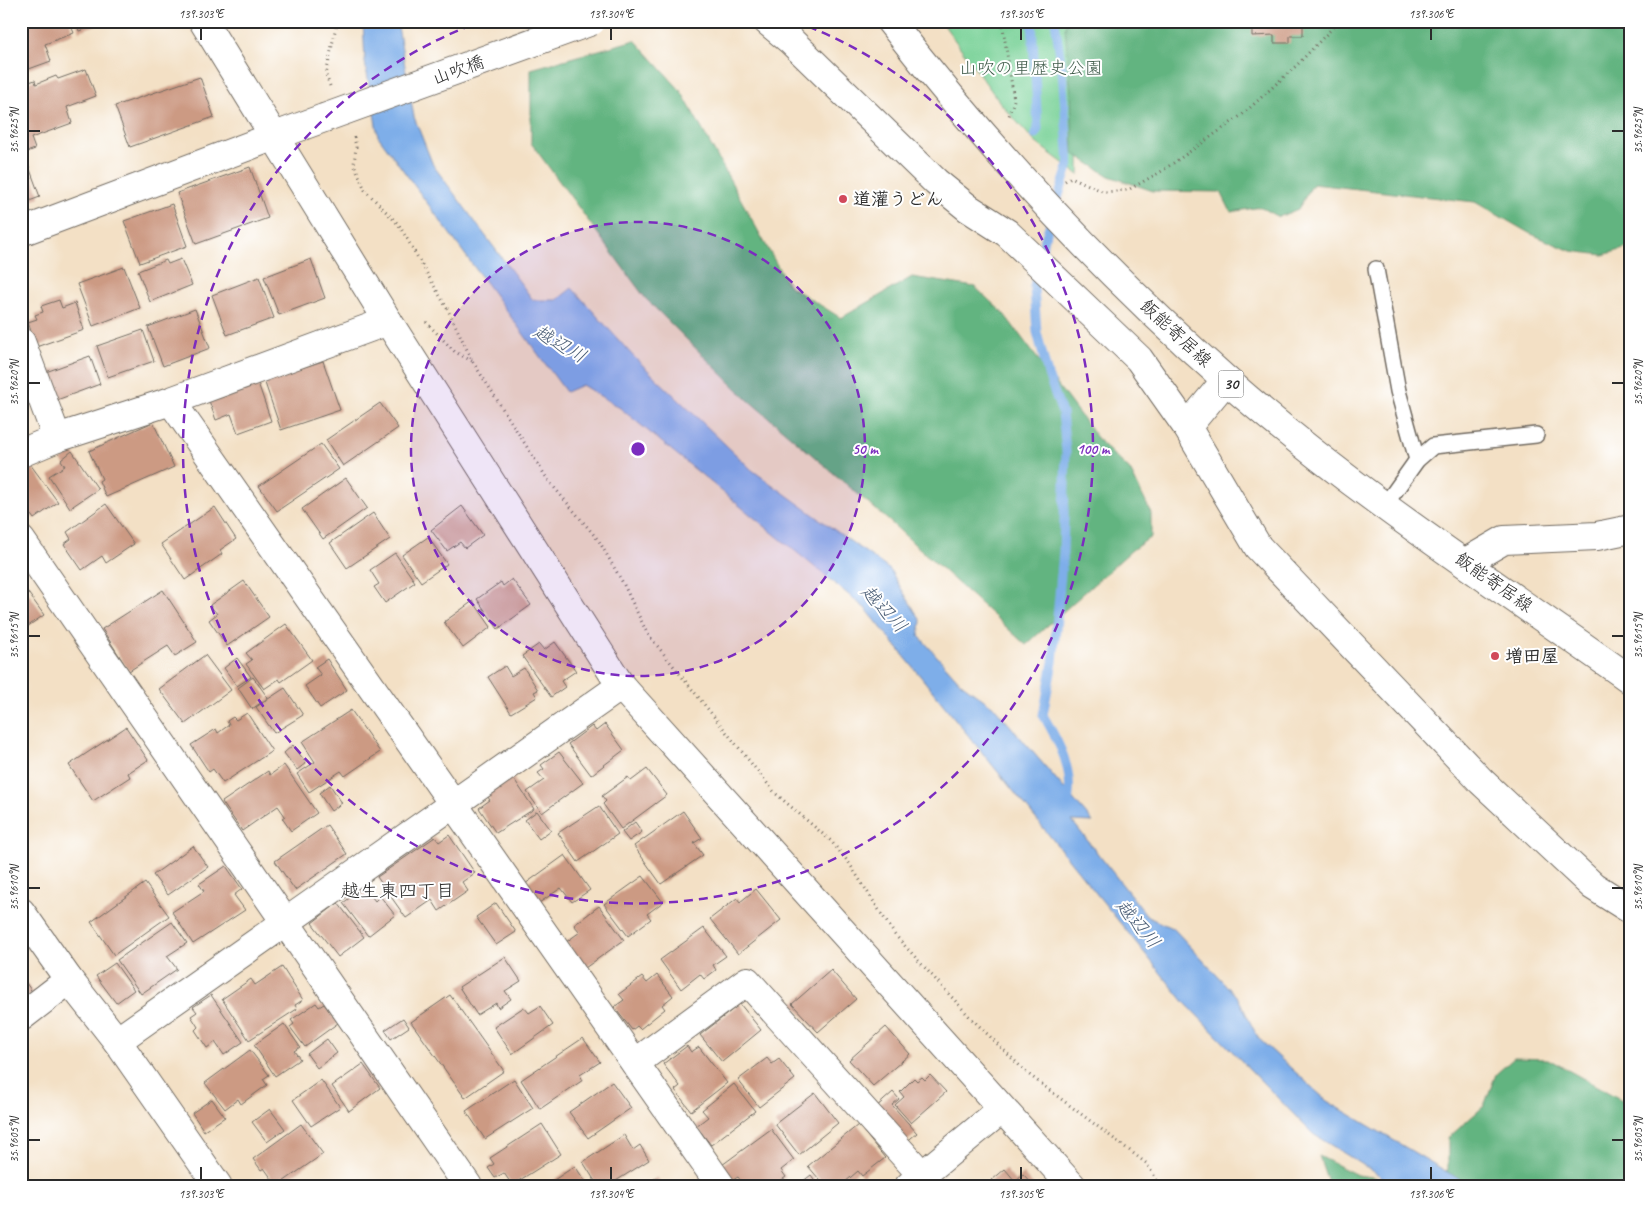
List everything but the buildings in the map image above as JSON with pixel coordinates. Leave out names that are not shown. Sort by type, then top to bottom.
[{"type":"street","points":[[202,21],[388,321],[621,686],[1001,1110],[1072,1186]]},
{"type":"street","name":"山吹橋","points":[[21,232],[275,136],[329,106],[592,21]]},
{"type":"street","points":[[767,21],[791,41],[936,182],[968,208],[1007,232],[1139,359],[1187,427],[1258,547],[1481,781],[1593,886],[1631,910]]},
{"type":"street","name":"飯能寄居線","points":[[890,21],[975,125],[1042,199],[1126,286],[1226,380],[1386,505],[1631,680]]},
{"type":"street","points":[[21,453],[57,438],[171,402],[388,321]]},
{"type":"street","points":[[21,342],[57,438]]},
{"type":"street","points":[[1187,427],[1226,380]]},
{"type":"street","points":[[171,402],[454,802],[721,1186]]},
{"type":"street","points":[[1466,562],[1504,540],[1598,536],[1631,529]]},
{"type":"street","points":[[21,540],[468,1186]]},
{"type":"street","points":[[117,1040],[621,686]]},
{"type":"street","points":[[21,912],[69,980],[117,1040],[218,1186]]},
{"type":"street","points":[[21,1017],[69,980]]},
{"type":"street","points":[[635,1063],[747,980],[916,1180],[1001,1110]]},
{"type":"lane","points":[[1376,269],[1398,391],[1418,460]]},
{"type":"lane","points":[[1386,505],[1418,460],[1433,446],[1536,435]]},
{"type":"path","points":[[329,106],[326,75],[336,21]]},
{"type":"path","points":[[1002,21],[1014,100],[1007,123]]},
{"type":"path","points":[[1042,199],[1071,176],[1104,192],[1128,190],[1162,172],[1242,116],[1297,65],[1339,21]]},
{"type":"path","points":[[352,131],[356,147],[354,164],[365,190],[399,226],[448,310],[473,362],[548,480],[599,541],[623,583],[646,633],[775,793],[831,841],[849,862],[895,935],[969,1016],[1028,1074],[1146,1163],[1161,1186]]},
{"type":"green space","name":"山吹の里歴史公園","points":[[941,21],[1075,21],[1080,97],[1079,175],[1035,142],[1001,104]]},
{"type":"green space","points":[[1067,21],[1631,21],[1631,247],[1603,255],[1571,251],[1529,233],[1475,202],[1313,184],[1298,209],[1279,217],[1261,207],[1231,212],[1221,192],[1153,191],[1109,176],[1073,153],[1071,94],[1065,27]]},
{"type":"green space","points":[[635,40],[681,91],[788,285],[841,318],[912,277],[975,287],[1004,314],[1101,443],[1130,470],[1151,513],[1151,537],[1132,550],[1026,645],[888,520],[747,399],[646,299],[531,143],[531,69]]},
{"type":"green space","points":[[1514,1058],[1548,1059],[1631,1105],[1631,1186],[1329,1185],[1319,1156],[1357,1175],[1403,1181],[1448,1170],[1448,1138],[1484,1106],[1496,1074]]},
{"type":"water","name":"越辺川","points":[[363,21],[397,21],[414,117],[433,165],[533,300],[557,300],[572,288],[633,356],[752,470],[890,570],[921,621],[919,636],[961,683],[995,708],[1093,822],[1072,821],[1148,917],[1174,929],[1238,998],[1258,1038],[1327,1101],[1471,1186],[1397,1186],[1313,1134],[1185,1003],[866,609],[620,408],[582,385],[566,392],[378,136],[365,62]]},
{"type":"waterway","points":[[1032,21],[1038,129],[1035,135]]},
{"type":"waterway","points":[[1055,21],[1062,70],[1069,164],[1042,248],[1034,287],[1037,332],[1048,375],[1062,413],[1066,451],[1063,552],[1053,662],[1043,715],[1055,736],[1068,770],[1069,794],[1067,806]]},
{"type":"place","name":"道灌うどん","points":[[843,199]]},
{"type":"place","name":"増田屋","points":[[1495,656]]},
{"type":"district","name":"越生東四丁目","points":[[398,891]]}]
